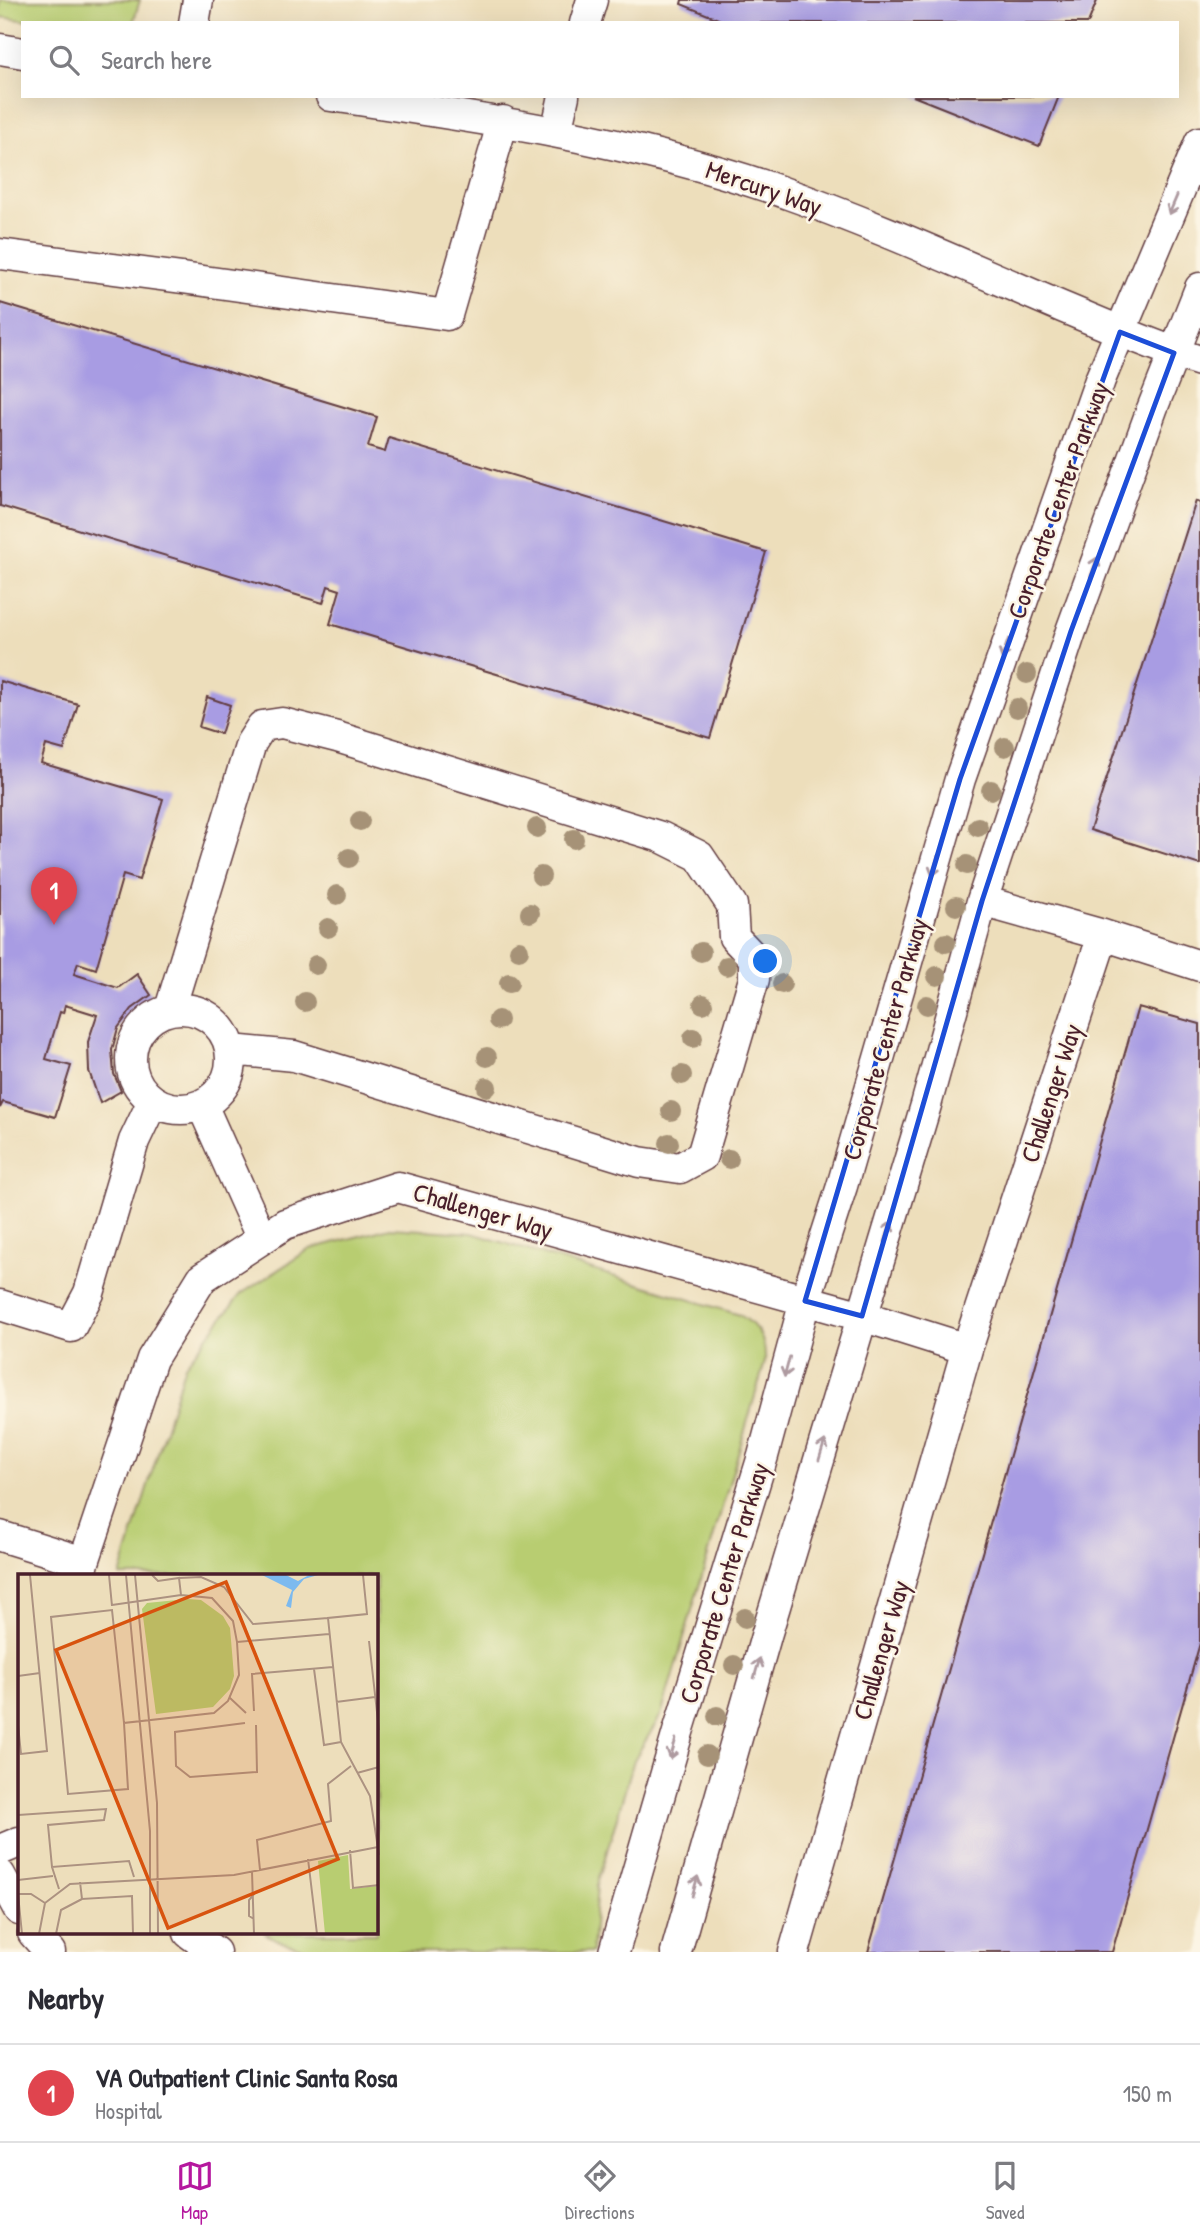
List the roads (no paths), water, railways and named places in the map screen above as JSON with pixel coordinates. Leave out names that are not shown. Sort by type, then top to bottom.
[{"type":"street","points":[[194,21],[198,0]]},
{"type":"street","points":[[586,21],[592,0]]},
{"type":"street","points":[[0,49],[21,53]]},
{"type":"street","name":"Mercury Way","points":[[345,98],[503,121],[670,157],[846,216],[1120,332],[1187,357]]},
{"type":"street","points":[[556,131],[564,98]]},
{"type":"street","points":[[0,254],[447,315],[503,121]]},
{"type":"street","name":"Corporate Center Parkway","points":[[614,1952],[678,1732],[763,1457],[805,1301],[842,1186],[960,779],[1100,380],[1200,142]]},
{"type":"street","name":"Corporate Center Parkway","points":[[676,1952],[766,1636],[926,1105],[982,901],[1070,631],[1187,357],[1200,288]]},
{"type":"street","points":[[170,1009],[251,743],[262,726],[282,723],[337,737],[650,833],[699,856],[732,905],[734,937],[754,958],[754,979],[702,1156],[680,1168],[639,1162],[294,1056],[231,1050]]},
{"type":"street","points":[[982,901],[1200,966]]},
{"type":"street","name":"Challenger Way","points":[[794,1952],[967,1349],[1102,935]]},
{"type":"street","points":[[186,1008],[202,1013],[215,1022],[225,1035],[231,1050],[231,1066],[226,1082],[216,1095],[202,1105],[186,1110],[169,1108],[153,1101],[140,1089],[132,1074],[130,1057],[134,1040],[143,1026],[155,1015],[170,1009],[186,1008]]},
{"type":"street","points":[[0,1305],[71,1327],[89,1293],[134,1141],[153,1101]]},
{"type":"street","points":[[202,1105],[262,1239]]},
{"type":"street","name":"Challenger Way","points":[[83,1569],[152,1359],[202,1278],[285,1224],[398,1187],[862,1316],[967,1349]]},
{"type":"street","points":[[0,1536],[83,1569]]},
{"type":"street","points":[[0,1850],[18,1842]]},
{"type":"street","points":[[0,1875],[18,1908]]},
{"type":"street","points":[[34,1934],[50,1952]]},
{"type":"street","points":[[190,1934],[215,1952]]},
{"type":"place","name":"VA Outpatient Clinic Santa Rosa","points":[[54,925]]}]
